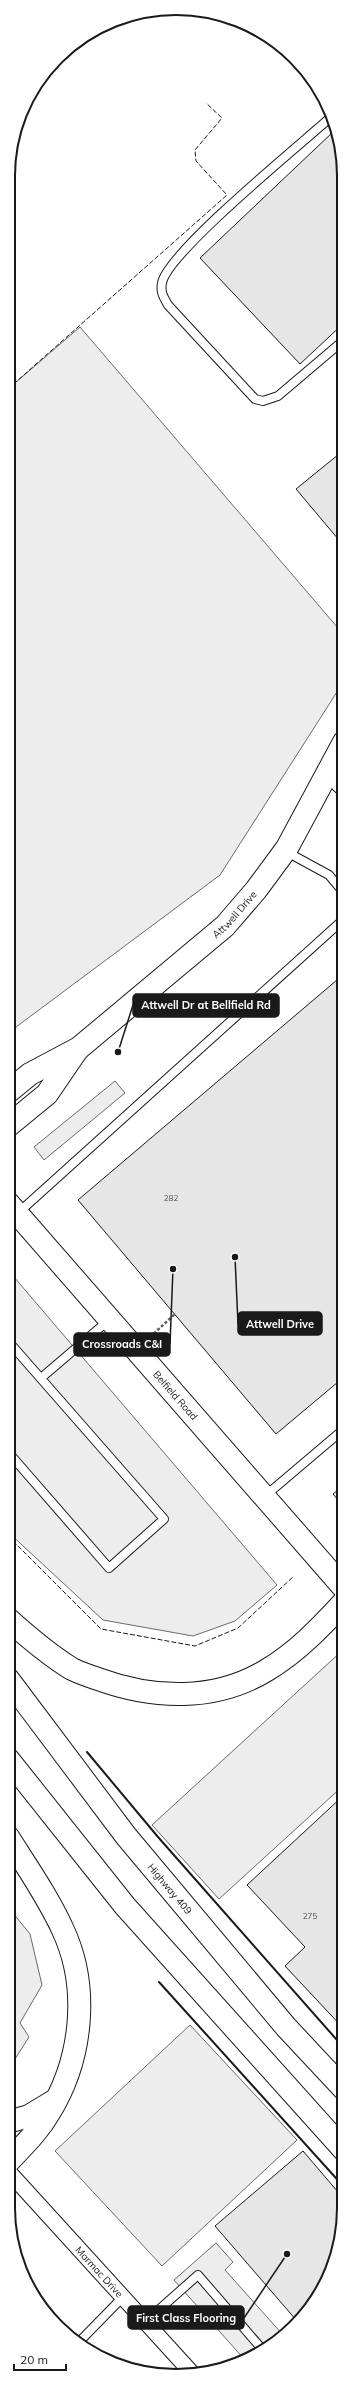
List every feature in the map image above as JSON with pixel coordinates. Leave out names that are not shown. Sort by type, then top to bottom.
[{"type":"main road","name":"Attwell Drive","points":[[15,1086],[30,1074],[78,1048],[225,926],[256,890],[285,851],[337,755]]},
{"type":"main road","name":"Attwell Drive","points":[[15,1120],[47,1094],[78,1048]]},
{"type":"main road","name":"Belfield Road","points":[[15,1210],[337,1580]]},
{"type":"main road","points":[[15,1625],[37,1645],[73,1670],[115,1685],[156,1694],[202,1693],[224,1689],[266,1671],[306,1641],[337,1609]]},
{"type":"main road","name":"Highway 409","points":[[15,1688],[126,1836],[286,2026],[337,2081]]},
{"type":"main road","points":[[15,1768],[124,1906],[337,2142]]},
{"type":"main road","points":[[15,1847],[46,1897],[63,1931],[76,1976],[79,1999],[77,2035],[70,2069],[55,2101],[36,2131],[15,2154]]},
{"type":"main road","points":[[15,2120],[29,2116],[55,2101]]},
{"type":"street","name":"Marmac Drive","points":[[15,2179],[188,2369]]},
{"type":"lane","points":[[327,121],[193,240],[167,270],[162,282],[162,295],[168,305],[255,399],[263,401],[278,396],[337,346]]},
{"type":"lane","points":[[325,777],[337,788]]},
{"type":"lane","points":[[285,851],[329,875],[337,885]]},
{"type":"lane","points":[[15,1206],[337,925]]},
{"type":"lane","points":[[42,1378],[110,1319]]},
{"type":"lane","points":[[15,1349],[164,1519],[109,1568],[15,1460]]},
{"type":"lane","points":[[264,1496],[337,1435]]},
{"type":"lane","points":[[145,2322],[198,2276],[259,2345]]},
{"type":"lane","points":[[83,2339],[123,2297]]},
{"type":"path","points":[[136,1350],[175,1314]]},
{"type":"shaded area","points":[[80,327],[337,627],[337,692],[220,875],[15,1028],[15,383]]},
{"type":"shaded area","points":[[115,1081],[125,1093],[44,1160],[34,1147]]},
{"type":"shaded area","points":[[15,1278],[277,1585],[235,1621],[193,1636],[103,1620],[15,1538]]},
{"type":"shaded area","points":[[337,1655],[337,1791],[219,1899],[152,1825]]},
{"type":"shaded area","points":[[15,1916],[30,1934],[42,1985],[20,2023],[29,2037],[15,2059]]},
{"type":"shaded area","points":[[190,2025],[297,2140],[162,2266],[55,2151]]},
{"type":"shaded area","points":[[216,2243],[233,2262],[225,2270],[280,2331],[265,2342],[241,2355],[174,2280]]},
{"type":"building","points":[[332,133],[337,165],[337,330],[300,364],[200,258]]},
{"type":"building","points":[[337,456],[337,538],[296,489]]},
{"type":"building","points":[[337,980],[337,1383],[276,1434],[78,1200]]},
{"type":"building","points":[[337,1491],[337,1499],[333,1494]]},
{"type":"building","points":[[337,1801],[337,2022],[285,1966],[305,1947],[247,1885]]},
{"type":"building","points":[[303,2151],[337,2191],[337,2219],[332,2250],[325,2270],[310,2297],[294,2317],[215,2226]]},
{"type":"fence","points":[[15,383],[227,195],[196,161],[195,150],[222,118],[206,103]]},
{"type":"fence","points":[[15,1543],[101,1629],[195,1646],[238,1628],[294,1576]]},
{"type":"wall","points":[[87,1752],[158,1837],[337,2040]]},
{"type":"wall","points":[[159,1982],[337,2179]]},
{"type":"place","name":"Attwell Dr at Bellfield Rd","points":[[118,1052]]},
{"type":"place","name":"Attwell Drive","points":[[235,1257]]},
{"type":"place","name":"Crossroads C&I","points":[[173,1269]]},
{"type":"place","name":"First Class Flooring","points":[[287,2254]]}]
